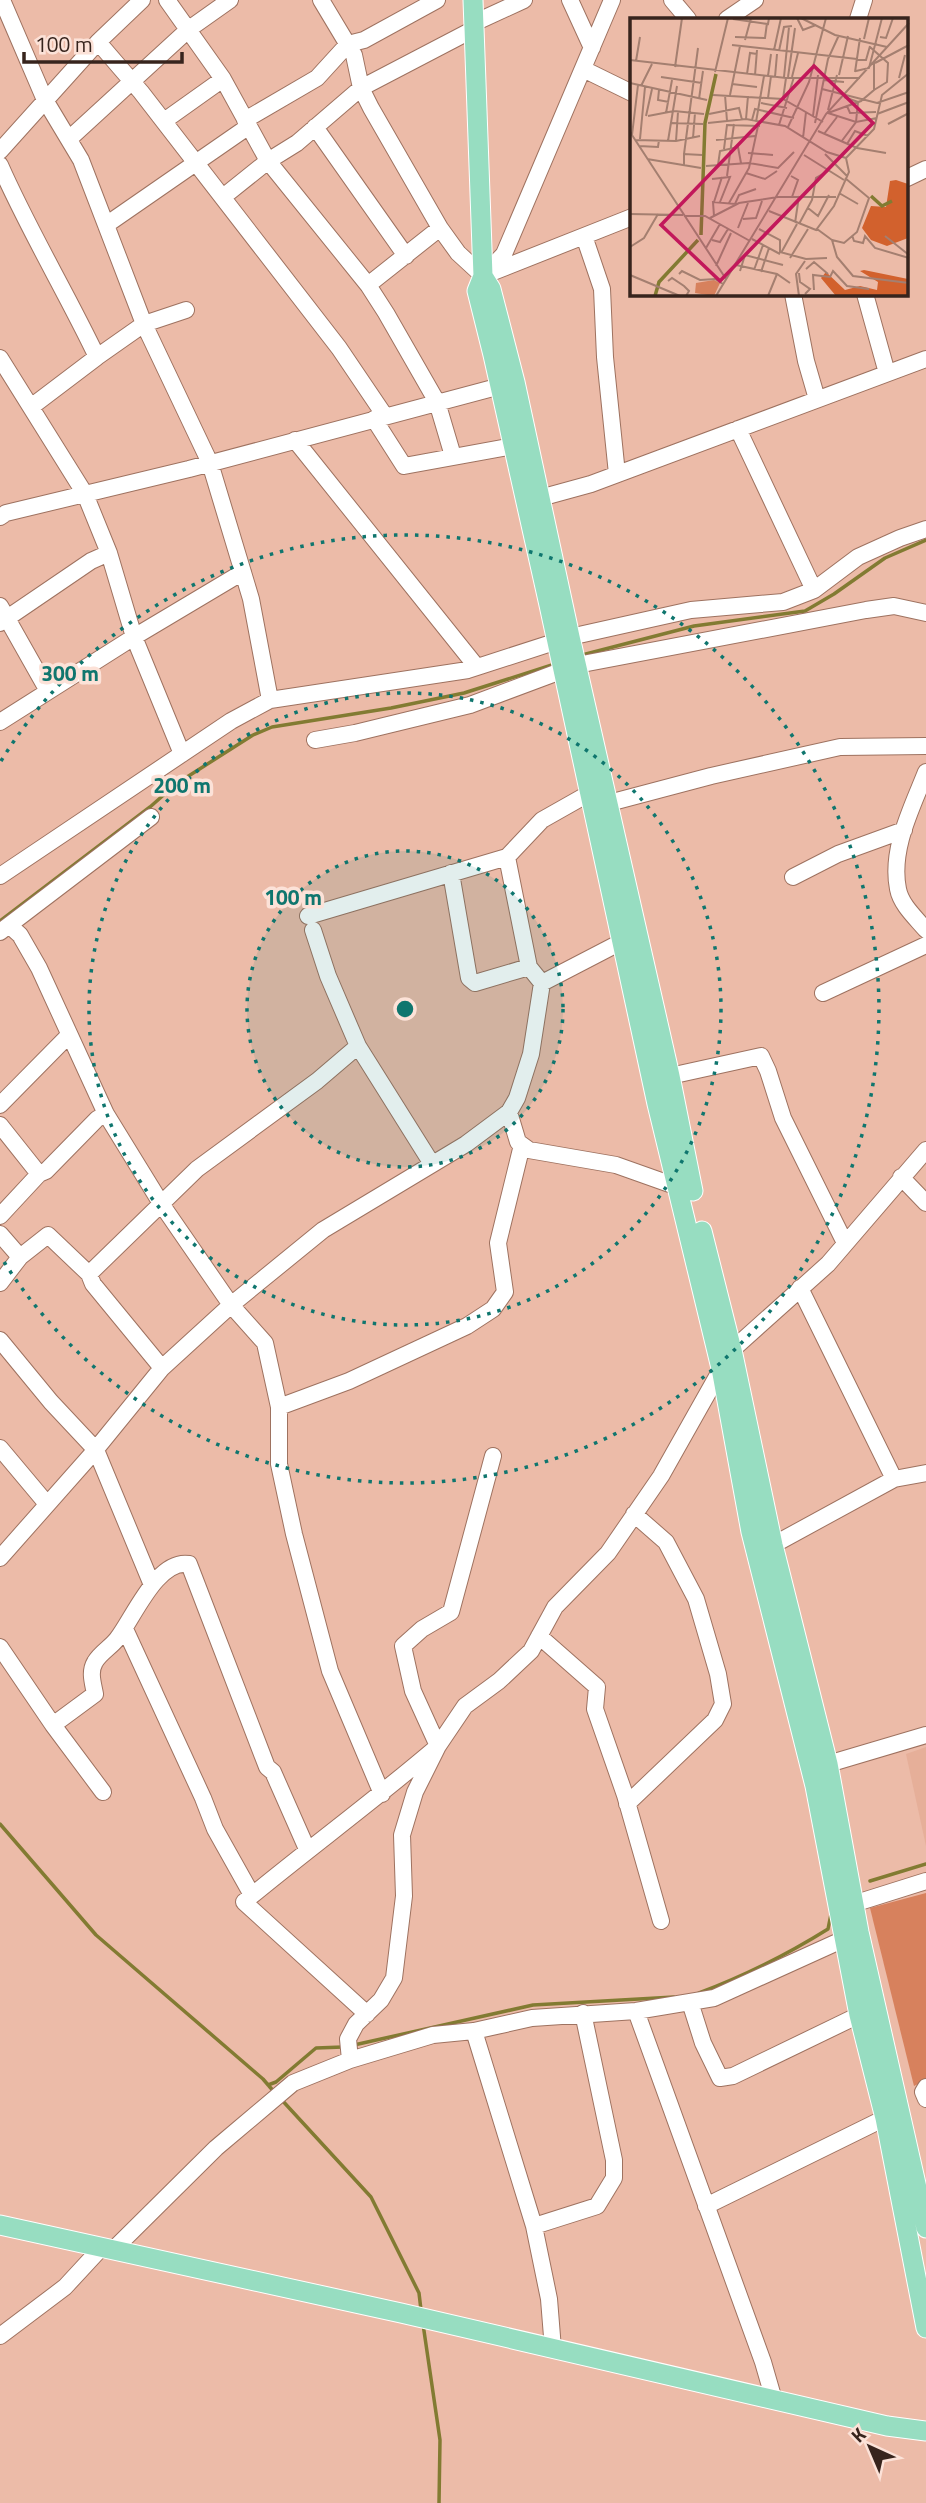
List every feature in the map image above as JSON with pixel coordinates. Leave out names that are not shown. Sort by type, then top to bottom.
[{"type":"main road","points":[[473,0],[483,276],[477,291],[508,384],[540,498],[588,794],[721,1368],[751,1532],[926,2228]]},
{"type":"main road","points":[[508,384],[513,446],[567,655],[609,803],[670,1076],[688,1173],[828,1765],[853,1905],[852,1936],[859,2015],[886,2118],[926,2328]]},
{"type":"main road","points":[[0,2225],[887,2426],[926,2431]]},
{"type":"street","points":[[2,0],[45,100],[81,160],[144,324],[210,463],[251,599],[270,700]]},
{"type":"street","points":[[0,151],[98,42],[142,0]]},
{"type":"street","points":[[167,0],[223,79],[268,161],[368,285],[437,402],[453,456]]},
{"type":"street","points":[[69,139],[189,29],[230,0]]},
{"type":"street","points":[[321,0],[355,55],[361,88],[440,228],[458,253],[483,276]]},
{"type":"street","points":[[106,225],[196,163],[247,123],[317,78],[348,44],[364,40],[438,0]]},
{"type":"street","points":[[223,197],[268,161],[297,143],[361,88],[524,0]]},
{"type":"street","points":[[570,0],[592,48]]},
{"type":"street","points":[[483,276],[504,254],[612,0]]},
{"type":"street","points":[[672,0],[687,18]]},
{"type":"street","points":[[728,18],[755,0]]},
{"type":"street","points":[[858,18],[864,0]]},
{"type":"street","points":[[98,42],[164,121],[339,348],[380,417],[404,466],[513,446]]},
{"type":"street","points":[[583,69],[630,92]]},
{"type":"street","points":[[164,121],[223,79]]},
{"type":"street","points":[[315,127],[406,256]]},
{"type":"street","points":[[0,165],[22,216],[76,313],[97,357]]},
{"type":"street","points":[[908,178],[926,169]]},
{"type":"street","points":[[483,276],[630,218]]},
{"type":"street","points":[[368,285],[440,228]]},
{"type":"street","points":[[584,236],[603,289],[606,357],[617,474]]},
{"type":"street","points":[[793,296],[806,361],[817,399]]},
{"type":"street","points":[[866,296],[887,373]]},
{"type":"street","points":[[31,407],[144,324],[186,310]]},
{"type":"street","points":[[0,358],[85,494],[109,553],[134,636],[182,754]]},
{"type":"street","points":[[540,498],[591,484],[926,359]]},
{"type":"street","points":[[2,512],[210,463],[508,384]]},
{"type":"street","points":[[738,429],[814,590]]},
{"type":"street","points":[[295,440],[476,666]]},
{"type":"street","points":[[315,740],[470,705],[567,655],[691,610],[783,602],[814,590],[858,557],[926,529]]},
{"type":"street","points":[[48,691],[2,615],[109,553]]},
{"type":"street","points":[[0,722],[134,636],[243,572]]},
{"type":"street","points":[[0,876],[231,721],[270,700],[468,670],[476,666],[894,606],[926,613]]},
{"type":"street","points":[[609,803],[711,776],[840,747],[926,746]]},
{"type":"street","points":[[926,772],[898,854],[898,891],[908,909],[926,930]]},
{"type":"street","points":[[432,1164],[358,1046],[328,976],[310,923],[451,873],[508,857],[542,820],[588,794]]},
{"type":"street","points":[[151,817],[5,929],[20,935],[39,968],[106,1114],[162,1205],[231,1305],[265,1343],[279,1407],[279,1464],[326,1658],[382,1794]]},
{"type":"street","points":[[793,877],[838,854],[904,830]]},
{"type":"street","points":[[0,1558],[96,1450],[162,1368],[231,1305],[323,1230],[466,1143],[509,1112],[531,1054],[542,983],[529,967],[508,857]]},
{"type":"street","points":[[451,873],[470,978],[475,983],[529,967]]},
{"type":"street","points":[[542,983],[621,942]]},
{"type":"street","points":[[823,993],[926,946]]},
{"type":"street","points":[[0,1105],[69,1035]]},
{"type":"street","points":[[89,1274],[197,1169],[317,1081],[358,1046]]},
{"type":"street","points":[[670,1076],[761,1056],[783,1118],[845,1244]]},
{"type":"street","points":[[509,1112],[518,1142],[529,1150],[615,1165],[678,1187]]},
{"type":"street","points":[[0,1216],[39,1174],[46,1171],[97,1119],[106,1114]]},
{"type":"street","points":[[0,1125],[39,1174]]},
{"type":"street","points":[[279,1407],[349,1381],[467,1325],[493,1309],[505,1292],[498,1243],[523,1145]]},
{"type":"street","points":[[349,2050],[356,2024],[381,2000],[394,1979],[404,1896],[402,1835],[415,1792],[439,1746],[465,1706],[499,1681],[531,1651],[555,1607],[608,1553],[661,1476],[732,1350],[828,1264],[926,1150]]},
{"type":"street","points":[[901,1177],[926,1203]]},
{"type":"street","points":[[0,1234],[20,1257]]},
{"type":"street","points":[[0,1283],[20,1257],[48,1236],[89,1274],[93,1284],[162,1368]]},
{"type":"street","points":[[800,1288],[894,1479]]},
{"type":"street","points":[[0,1340],[51,1402],[96,1450],[152,1585]]},
{"type":"street","points":[[0,1448],[47,1503]]},
{"type":"street","points":[[439,1746],[413,1691],[403,1646],[422,1629],[450,1612],[493,1456]]},
{"type":"street","points":[[774,1545],[894,1479],[926,1473]]},
{"type":"street","points":[[627,1804],[715,1720],[723,1703],[718,1674],[696,1600],[666,1542],[634,1514]]},
{"type":"street","points":[[53,1726],[95,1694],[91,1675],[94,1663],[125,1629],[156,1577],[179,1564],[189,1564],[267,1767],[273,1772],[307,1849]]},
{"type":"street","points":[[125,1629],[215,1829],[252,1895]]},
{"type":"street","points":[[539,1636],[597,1687],[595,1709],[627,1804],[661,1921]]},
{"type":"street","points":[[0,1647],[53,1726],[103,1792]]},
{"type":"street","points":[[828,1765],[926,1735]]},
{"type":"street","points":[[367,2014],[244,1902],[439,1746]]},
{"type":"street","points":[[853,1905],[926,1881]]},
{"type":"street","points":[[0,2336],[65,2287],[216,2148],[293,2083],[349,2050],[433,2035],[474,2031],[532,2018],[636,2011],[714,1998],[852,1936]]},
{"type":"street","points":[[690,2002],[703,2043],[720,2078],[733,2076],[859,2015]]},
{"type":"street","points":[[636,2011],[763,2362],[774,2400]]},
{"type":"street","points":[[534,2226],[597,2206],[614,2178],[614,2160],[608,2127],[583,2013]]},
{"type":"street","points":[[474,2031],[534,2226],[549,2299],[553,2349]]},
{"type":"street","points":[[926,2087],[922,2092],[926,2099]]},
{"type":"street","points":[[706,2206],[886,2118]]},
{"type":"shaded area","points":[[926,1747],[926,1846],[906,1754]]},
{"type":"shaded area","points":[[926,1893],[926,2080],[914,2086],[870,1908]]},
{"type":"waterway","points":[[582,655],[694,626],[805,611],[885,558],[926,540]]},
{"type":"waterway","points":[[0,921],[150,807],[176,784],[253,735],[272,727],[464,693],[555,664]]},
{"type":"waterway","points":[[0,1824],[96,1935],[263,2079],[275,2093]]},
{"type":"waterway","points":[[870,1881],[926,1864]]},
{"type":"waterway","points":[[699,1993],[749,1972],[813,1938],[828,1929],[831,1914]]},
{"type":"waterway","points":[[354,2045],[533,2005],[674,1997]]},
{"type":"waterway","points":[[268,2085],[276,2082],[316,2048],[343,2047]]},
{"type":"waterway","points":[[280,2098],[371,2197],[419,2293],[421,2310]]},
{"type":"waterway","points":[[423,2324],[440,2440],[439,2503]]}]
